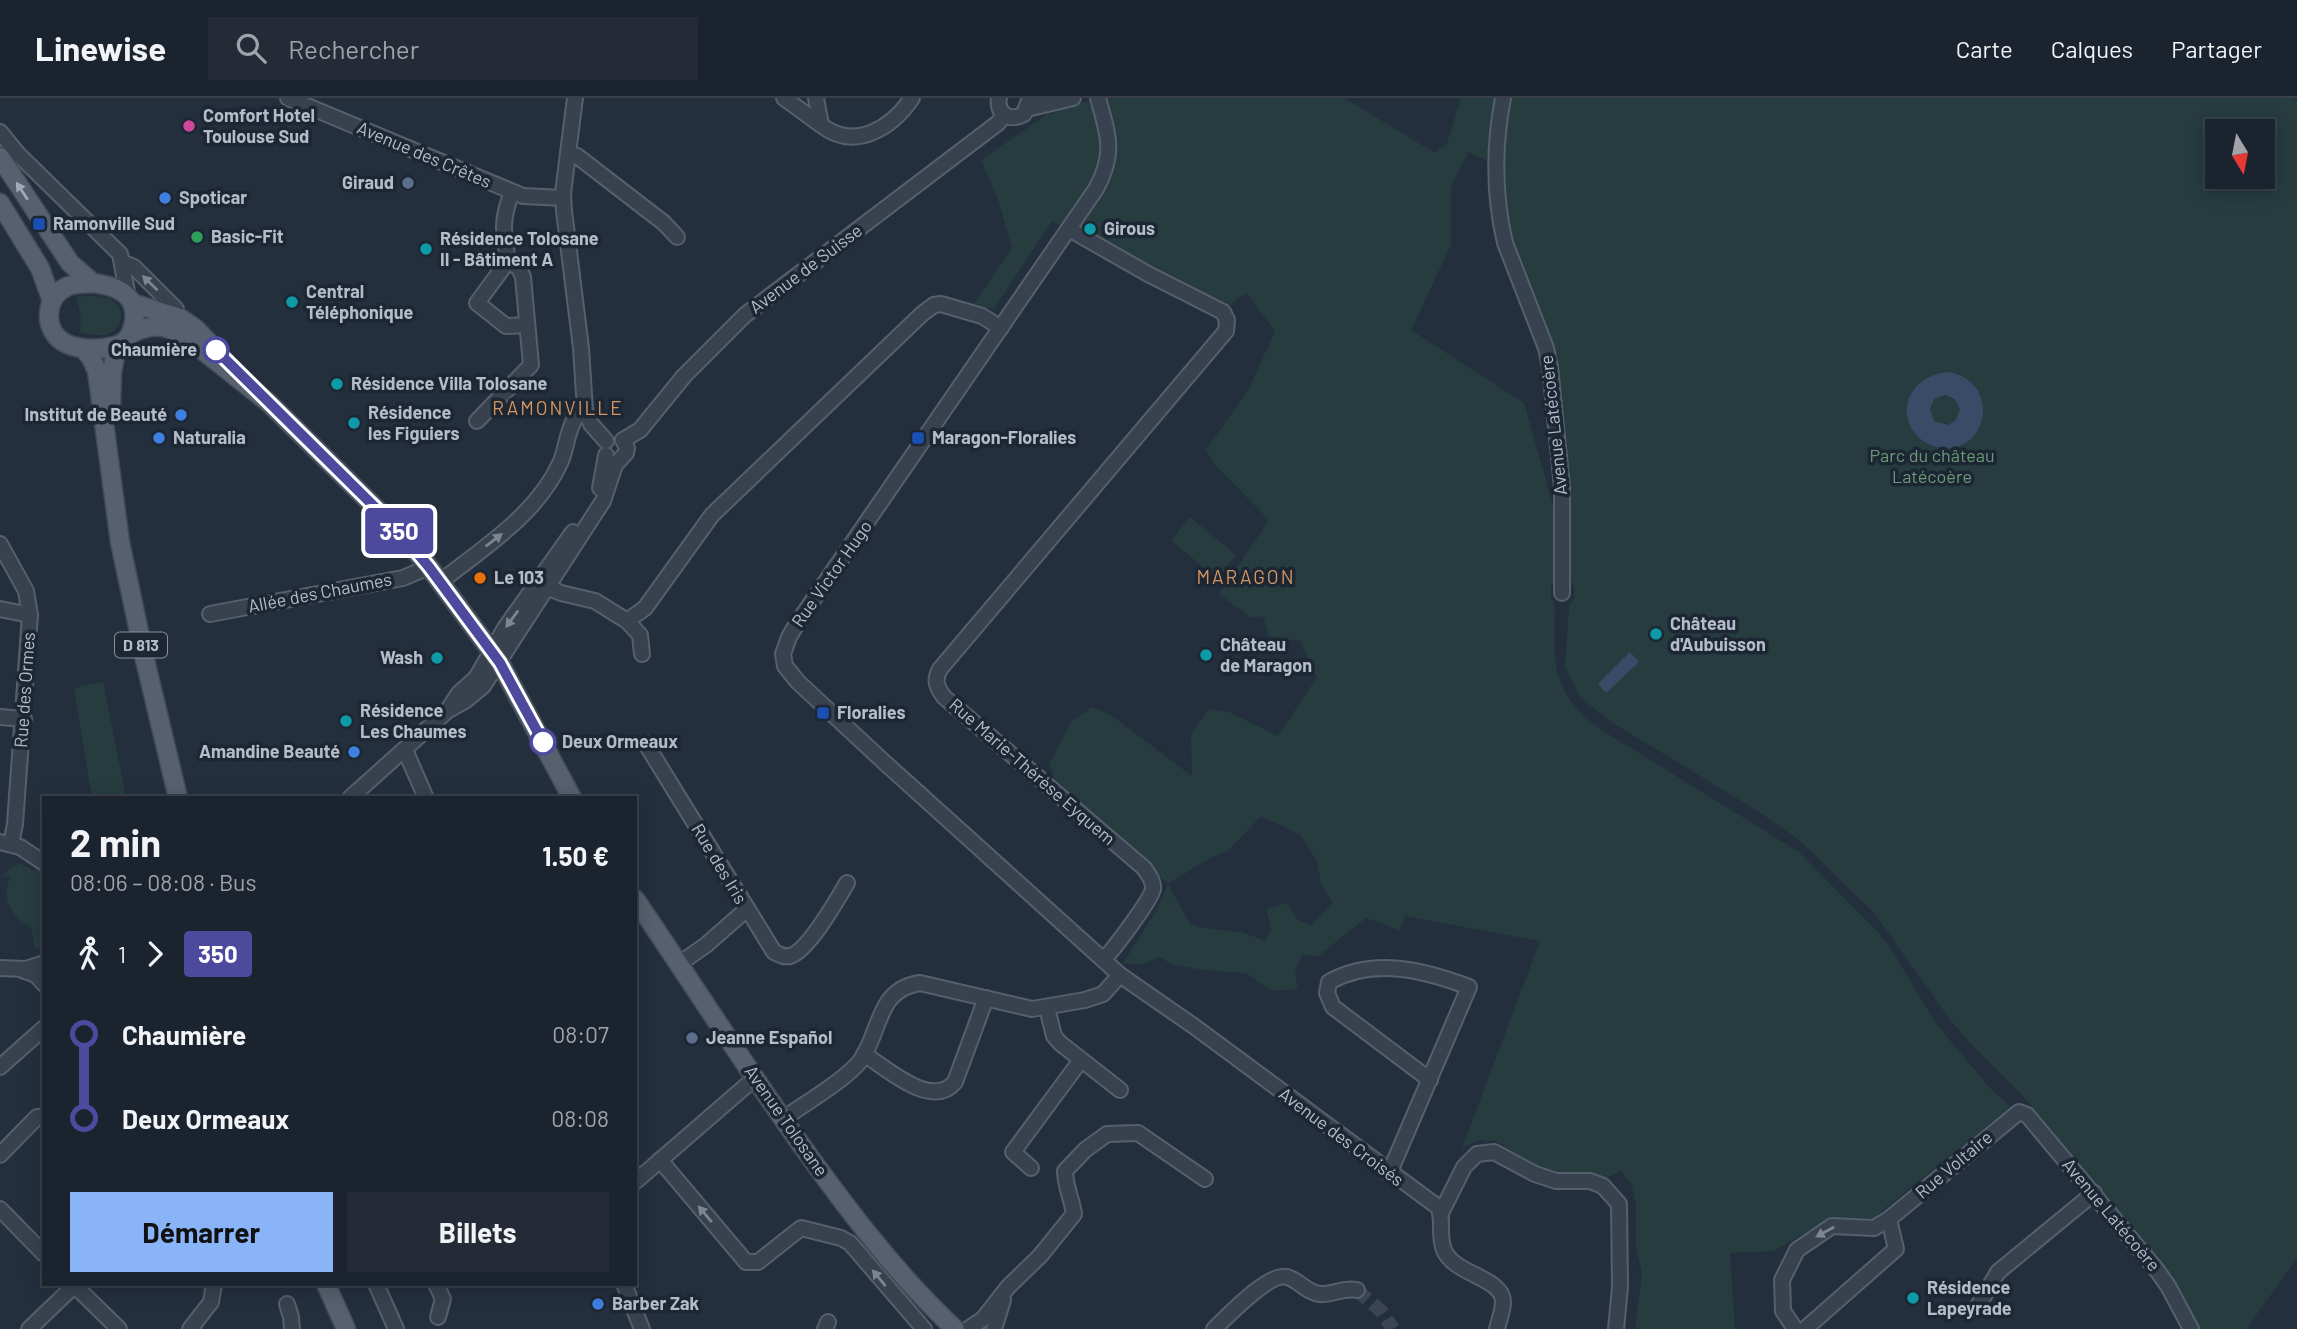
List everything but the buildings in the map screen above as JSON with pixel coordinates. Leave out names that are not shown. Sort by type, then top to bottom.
[{"type":"main road","points":[[0,157],[71,263],[98,284]]},
{"type":"main road","points":[[0,203],[40,268],[52,301]]},
{"type":"main road","points":[[130,300],[134,317],[132,333],[117,346],[83,348],[65,343],[55,336],[50,326],[52,301],[66,287],[98,284],[116,288],[130,300],[180,318],[196,329],[250,386],[399,531],[429,567],[495,656],[571,796]]},
{"type":"main road","points":[[132,333],[153,326],[174,329],[250,386]]},
{"type":"main road","name":"D 813","points":[[112,490],[112,372],[117,346]]},
{"type":"main road","name":"D 813","points":[[83,348],[97,371],[112,490],[142,647],[178,796]]},
{"type":"main road","name":"Avenue Tolosane","points":[[637,902],[826,1180],[920,1294],[955,1329]]},
{"type":"main road","points":[[327,1286],[346,1329]]},
{"type":"street","name":"Avenue des Crêtes","points":[[288,98],[513,192],[530,198],[559,198]]},
{"type":"street","points":[[352,796],[447,711],[458,694],[495,656],[603,501],[610,452],[585,410],[568,230],[559,198],[568,156],[575,98]]},
{"type":"street","points":[[784,98],[839,136],[862,136],[893,119],[912,98]]},
{"type":"street","points":[[816,98],[821,125]]},
{"type":"street","name":"Avenue de Suisse","points":[[999,104],[1016,118],[1024,114],[1029,102],[1073,98]]},
{"type":"street","name":"Rue Victor Hugo","points":[[1098,98],[1107,123],[1110,143],[1103,177],[798,622],[783,654],[785,667],[798,682],[1120,975]]},
{"type":"street","name":"Avenue Latécoère","points":[[1503,98],[1496,163],[1501,227],[1546,348],[1550,367],[1562,487],[1562,593]]},
{"type":"street","name":"Avenue de Suisse","points":[[610,452],[626,453],[623,440],[640,430],[684,376],[745,315],[998,123],[999,104]]},
{"type":"street","points":[[0,132],[18,154],[120,254],[130,300]]},
{"type":"street","points":[[568,156],[578,156],[664,223],[677,237]]},
{"type":"street","points":[[513,192],[502,224],[508,261],[477,303],[506,326],[527,325]]},
{"type":"street","name":"Rue Marie-Thérèse Eyquem","points":[[1069,229],[1148,274],[1223,312],[1227,320],[1226,331],[1118,456],[940,669],[936,678],[937,688],[944,696],[1144,868],[1152,879],[1153,889],[1149,896],[1104,959]]},
{"type":"street","points":[[98,284],[111,278],[116,269],[114,248]]},
{"type":"street","points":[[477,421],[531,365],[523,277],[519,268],[508,261]]},
{"type":"street","points":[[122,262],[134,268],[176,309]]},
{"type":"street","points":[[627,621],[645,608],[712,515],[928,310],[941,304],[982,316],[1001,328]]},
{"type":"street","points":[[440,582],[509,528],[548,485],[564,454],[575,417],[585,410]]},
{"type":"street","name":"Rue des Ormes","points":[[0,544],[26,591],[30,615],[15,824],[6,843]]},
{"type":"street","name":"Allée des Chaumes","points":[[210,614],[403,578],[429,567]]},
{"type":"street","points":[[543,586],[595,601],[627,621],[640,635],[642,654]]},
{"type":"street","points":[[0,609],[30,615]]},
{"type":"street","points":[[0,717],[24,719]]},
{"type":"street","name":"Rue des Iris","points":[[646,744],[747,909],[706,945],[679,964]]},
{"type":"street","points":[[405,750],[425,796]]},
{"type":"street","points":[[6,843],[28,851],[42,862]]},
{"type":"street","points":[[747,909],[774,952],[788,956],[800,950],[828,916],[847,883]]},
{"type":"street","points":[[22,970],[42,964]]},
{"type":"street","points":[[1389,1174],[1430,1080],[1469,987],[1433,974],[1390,967],[1347,972],[1329,982],[1327,993],[1333,1007],[1430,1080]]},
{"type":"street","points":[[0,968],[22,970],[36,975],[42,982]]},
{"type":"street","points":[[783,1119],[851,1070],[864,1054],[889,998],[907,985],[920,983],[1032,1009],[1085,1000],[1103,994],[1120,975]]},
{"type":"street","name":"Avenue des Croisés","points":[[1120,975],[1195,1027],[1438,1208],[1441,1213]]},
{"type":"street","points":[[864,1054],[909,1084],[934,1093],[949,1089],[955,1082],[982,1015],[986,998]]},
{"type":"street","points":[[1046,1008],[1054,1036],[1120,1090]]},
{"type":"street","points":[[0,1067],[42,1030]]},
{"type":"street","points":[[1031,1168],[1013,1152],[1081,1060]]},
{"type":"street","points":[[637,1180],[755,1078]]},
{"type":"street","name":"Avenue Latécoère","points":[[2019,1112],[2027,1115],[2156,1269],[2191,1329]]},
{"type":"street","name":"Rue Voltaire","points":[[1795,1329],[1783,1311],[1782,1280],[1797,1250],[1832,1226],[1874,1228],[1889,1220],[2019,1112]]},
{"type":"street","points":[[0,1155],[37,1117],[42,1117]]},
{"type":"street","points":[[968,1329],[983,1319],[1074,1214],[1071,1193],[1065,1183],[1065,1171],[1084,1150],[1107,1135],[1138,1133],[1205,1179]]},
{"type":"street","points":[[1497,1329],[1503,1301],[1501,1293],[1495,1286],[1452,1262],[1444,1251],[1440,1229],[1441,1213],[1464,1167],[1477,1154],[1494,1152],[1535,1174],[1556,1181],[1590,1181],[1603,1186],[1619,1204],[1620,1287],[1616,1329]]},
{"type":"street","points":[[660,1160],[746,1262],[758,1262],[795,1230],[801,1228],[841,1238],[850,1242],[924,1329]]},
{"type":"street","points":[[1978,1306],[1998,1272],[2094,1193]]},
{"type":"street","points":[[0,1209],[42,1252]]},
{"type":"street","points":[[1805,1329],[1896,1249],[1889,1220]]},
{"type":"street","points":[[1214,1329],[1264,1284],[1280,1275],[1290,1277],[1314,1293],[1324,1295],[1345,1288],[1357,1290]]},
{"type":"street","points":[[29,1329],[73,1286]]},
{"type":"street","points":[[75,1286],[119,1329]]},
{"type":"street","points":[[190,1329],[211,1303],[214,1286]]},
{"type":"street","points":[[377,1286],[396,1329]]},
{"type":"street","points":[[437,1286],[443,1299],[438,1317]]},
{"type":"street","points":[[625,1286],[642,1329]]},
{"type":"street","points":[[993,1329],[1008,1287]]},
{"type":"street","points":[[287,1304],[292,1317],[292,1329]]},
{"type":"green space","points":[[1096,98],[1344,98],[1435,153],[1447,143],[1461,98],[1500,98],[1492,163],[1468,152],[1451,186],[1451,245],[1411,330],[1524,403],[1559,526],[1556,582],[1551,586],[1551,597],[1555,605],[1555,658],[1562,686],[1581,713],[1597,727],[1799,852],[1877,931],[1937,1025],[1991,1089],[2011,1107],[1873,1218],[1829,1219],[1774,1251],[1730,1253],[1735,1329],[1635,1329],[1642,1273],[1636,1247],[1636,1204],[1631,1183],[1621,1171],[1606,1178],[1553,1176],[1496,1141],[1478,1140],[1462,1148],[1540,941],[1405,916],[1400,930],[1366,918],[1317,957],[1302,954],[1295,974],[1298,989],[1272,991],[1246,973],[1203,970],[1172,964],[1159,957],[1140,965],[1123,963],[1156,911],[1168,884],[1055,779],[1049,764],[1071,722],[1092,707],[1111,715],[1192,776],[1191,734],[1208,709],[1229,712],[1278,736],[1317,677],[1300,641],[1269,637],[1263,616],[1251,618],[1219,594],[1269,520],[1213,463],[1206,449],[1248,391],[1275,331],[1246,293],[1229,306],[1052,221],[994,309],[974,304],[1012,248],[998,199],[981,160],[1046,115]],"holes":[[[1261,816],[1301,835],[1316,860],[1322,886],[1333,903],[1311,926],[1298,920],[1287,903],[1266,909],[1271,929],[1265,941],[1242,932],[1190,924],[1168,884],[1210,858],[1228,851]]]},
{"type":"green space","name":"Parc du château Latécoère","points":[[1511,98],[2292,98],[2297,101],[2297,1259],[2246,1329],[2199,1329],[2148,1250],[2024,1097],[1948,1017],[1875,914],[1798,839],[1756,810],[1611,722],[1580,697],[1565,667],[1569,606],[1574,587],[1570,582],[1569,488],[1560,394],[1541,311],[1512,234],[1505,195],[1505,136]]},
{"type":"green space","points":[[76,297],[102,297],[115,302],[121,312],[117,327],[105,335],[80,332],[81,317]]},
{"type":"green space","points":[[1190,517],[1236,555],[1217,578],[1171,541]]},
{"type":"green space","points":[[103,682],[126,796],[92,796],[74,688]]},
{"type":"green space","points":[[19,863],[34,871],[39,866],[42,868],[42,950],[35,948],[31,927],[18,918],[9,905],[7,891],[11,876],[3,877],[10,868]]},
{"type":"water","points":[[1949,372],[1966,379],[1977,389],[1982,403],[1982,417],[1977,431],[1968,441],[1954,447],[1927,444],[1917,436],[1909,422],[1908,401],[1912,392],[1927,378]],"holes":[[[1945,395],[1955,399],[1960,409],[1956,420],[1948,425],[1934,421],[1930,409],[1934,399]]]},
{"type":"water","points":[[1630,652],[1639,662],[1606,693],[1598,684]]},
{"type":"tunnel","points":[[1357,1290],[1381,1311],[1393,1329]]},
{"type":"bus line","name":"350","points":[[216,350],[399,531],[500,663],[543,742]]},
{"type":"place","name":"Comfort Hotel Toulouse Sud","points":[[189,126]]},
{"type":"place","name":"Giraud","points":[[408,183]]},
{"type":"place","name":"Spoticar","points":[[165,198]]},
{"type":"place","name":"Ramonville Sud","points":[[39,224]]},
{"type":"place","name":"Girous","points":[[1090,229]]},
{"type":"place","name":"Basic-Fit","points":[[197,237]]},
{"type":"place","name":"Résidence Tolosane II - Bâtiment A","points":[[426,249]]},
{"type":"place","name":"Central Téléphonique","points":[[292,302]]},
{"type":"place","name":"Chaumière","points":[[216,350]]},
{"type":"place","name":"Résidence Villa Tolosane","points":[[337,384]]},
{"type":"place","name":"Institut de Beauté","points":[[181,415]]},
{"type":"place","name":"Résidence les Figuiers","points":[[354,423]]},
{"type":"place","name":"Naturalia","points":[[159,438]]},
{"type":"place","name":"Maragon-Floralies","points":[[918,438]]},
{"type":"place","name":"Le 103","points":[[480,578]]},
{"type":"place","name":"Château d'Aubuisson","points":[[1656,634]]},
{"type":"place","name":"Château de Maragon","points":[[1206,655]]},
{"type":"place","name":"Wash","points":[[437,658]]},
{"type":"place","name":"Floralies","points":[[823,713]]},
{"type":"place","name":"Résidence Les Chaumes","points":[[346,721]]},
{"type":"place","name":"Deux Ormeaux","points":[[543,742]]},
{"type":"place","name":"Amandine Beauté","points":[[354,752]]},
{"type":"place","name":"Jeanne Español","points":[[692,1038]]},
{"type":"place","name":"Résidence Lapeyrade","points":[[1913,1298]]},
{"type":"place","name":"Barber Zak","points":[[598,1304]]},
{"type":"district","name":"RAMONVILLE","points":[[558,408]]},
{"type":"district","name":"MARAGON","points":[[1246,577]]}]
